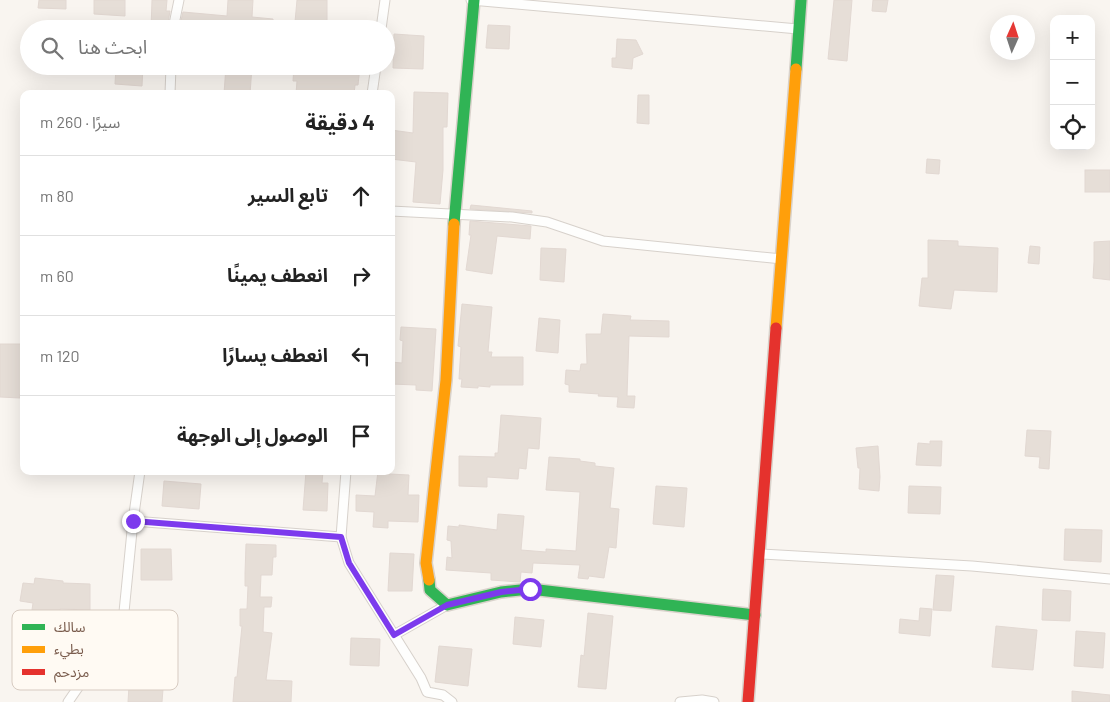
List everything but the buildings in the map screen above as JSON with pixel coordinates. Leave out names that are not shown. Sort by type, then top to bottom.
[{"type":"street","points":[[175,20],[179,0]]},
{"type":"street","points":[[382,20],[385,0]]},
{"type":"street","points":[[470,0],[798,29]]},
{"type":"street","points":[[447,605],[430,590],[426,563],[446,380],[455,215],[474,0]]},
{"type":"street","points":[[748,702],[801,0]]},
{"type":"street","points":[[170,90],[171,75]]},
{"type":"street","points":[[373,90],[375,75]]},
{"type":"street","points":[[395,211],[512,217],[547,222],[603,241],[782,259]]},
{"type":"street","points":[[124,610],[139,475]]},
{"type":"street","points":[[346,475],[341,537],[349,563],[422,678],[427,692],[443,695],[452,702]]},
{"type":"street","points":[[133,521],[341,537]]},
{"type":"street","points":[[760,554],[972,566],[1110,579]]},
{"type":"street","points":[[394,635],[447,605],[501,592],[530,589],[755,615]]},
{"type":"street","points":[[68,702],[76,690]]},
{"type":"street","points":[[680,702],[702,700],[714,702]]},
{"type":"traffic: fast","points":[[454,224],[474,0]]},
{"type":"traffic: fast","points":[[796,69],[801,0]]},
{"type":"traffic: fast","points":[[429,580],[430,590],[447,605],[501,592],[530,589],[755,615]]},
{"type":"traffic: slow","points":[[776,328],[796,69]]},
{"type":"traffic: slow","points":[[429,580],[426,563],[446,380],[454,224]]},
{"type":"traffic: jam","points":[[748,702],[776,328]]},
{"type":"route","points":[[133,521],[341,537],[349,563],[394,635],[447,605],[501,592],[530,589]]}]
